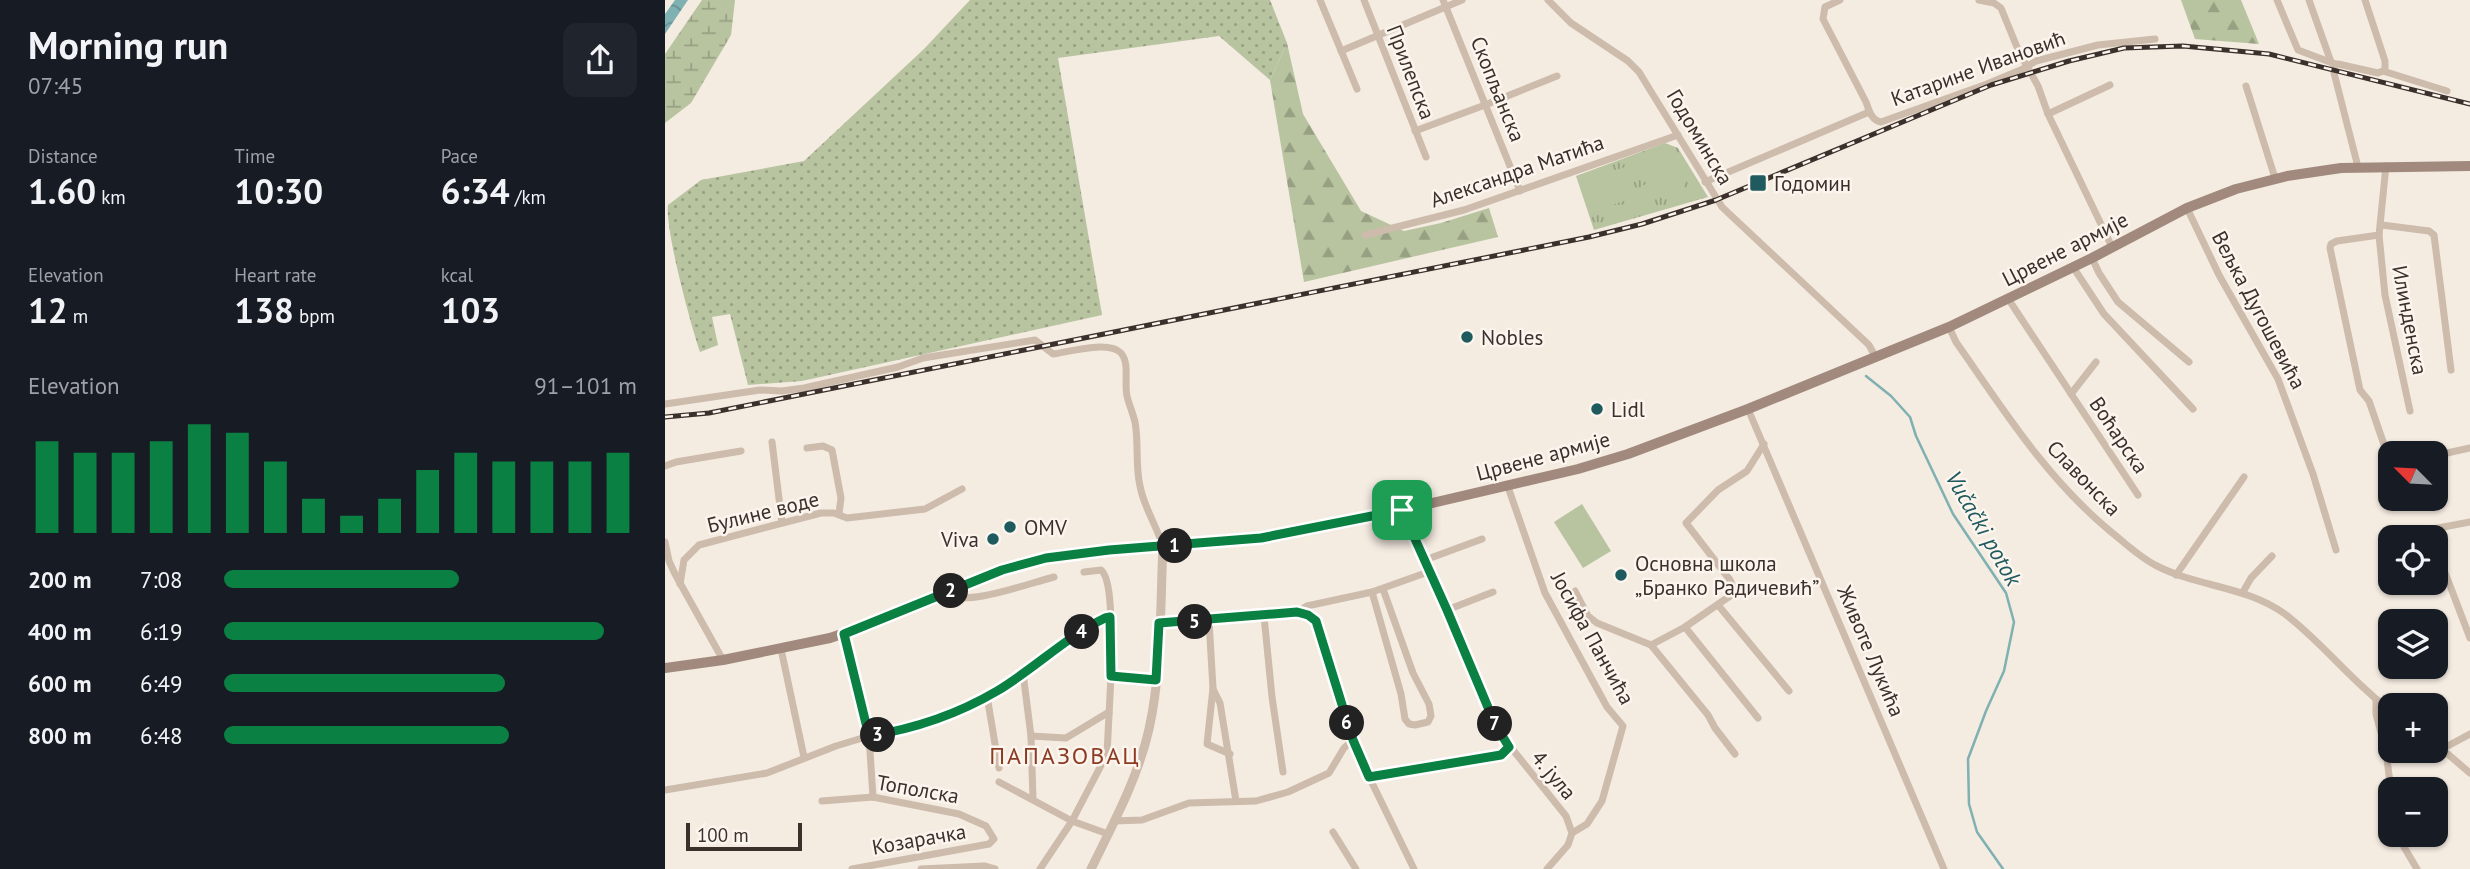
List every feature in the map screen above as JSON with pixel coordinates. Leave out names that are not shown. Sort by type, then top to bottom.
[{"type":"main road","name":"Црвене армије","points":[[665,668],[781,649],[844,634],[1002,570],[1055,556],[1261,538],[1508,487],[1610,460],[1748,409],[1949,327],[2009,300],[2187,208],[2236,189],[2275,178],[2358,167],[2470,166]]},
{"type":"street","points":[[1320,0],[1357,89]]},
{"type":"street","name":"Прилепска","points":[[1364,0],[1426,157]]},
{"type":"street","points":[[1341,51],[1445,3],[1462,0]]},
{"type":"street","name":"Годоминска","points":[[1548,0],[1571,23],[1628,61],[1639,72],[1722,208],[1861,337],[1876,358]]},
{"type":"street","points":[[1840,0],[1825,7],[1823,19],[1869,112]]},
{"type":"street","points":[[1979,0],[1994,3],[2001,9],[2026,66],[2038,86],[2047,114],[2112,247]]},
{"type":"street","points":[[2277,0],[2298,51],[2333,63],[2378,73],[2383,71],[2447,91]]},
{"type":"street","points":[[2309,0],[2333,63],[2358,167]]},
{"type":"street","points":[[2365,0],[2385,61],[2383,71]]},
{"type":"street","name":"Скопљанска","points":[[1445,3],[1520,191]]},
{"type":"street","name":"Катарине Ивановић","points":[[1705,182],[1869,112],[1875,120],[1881,122],[1987,84],[2026,66],[2098,46],[2155,39]]},
{"type":"street","points":[[1415,131],[1557,76]]},
{"type":"street","points":[[2047,114],[2111,85]]},
{"type":"street","points":[[2246,86],[2275,178]]},
{"type":"street","name":"Александра Матића","points":[[1365,235],[1464,211],[1678,135]]},
{"type":"street","points":[[2383,441],[2369,401],[2360,390],[2330,248],[2331,244],[2337,241],[2379,235],[2386,166]]},
{"type":"street","name":"Вељка Дугошевића","points":[[2187,208],[2219,275],[2278,379],[2313,474],[2336,550]]},
{"type":"street","points":[[2382,225],[2429,231],[2434,234],[2451,370]]},
{"type":"street","name":"Илинденска","points":[[2379,235],[2385,295],[2410,411]]},
{"type":"street","points":[[2092,258],[2118,302],[2189,362]]},
{"type":"street","points":[[2073,267],[2104,314],[2193,409]]},
{"type":"street","name":"Воћарска","points":[[2009,300],[2138,495]]},
{"type":"street","name":"Славонска","points":[[1949,327],[1956,342],[2025,441],[2058,482],[2095,518],[2149,562],[2176,575],[2243,592],[2285,614],[2376,700]]},
{"type":"street","points":[[665,404],[759,390],[804,388],[898,367],[923,358],[1035,340],[1052,354],[1091,348],[1114,349],[1120,352],[1125,360],[1126,395],[1135,423],[1137,470],[1144,503],[1163,547],[1156,680],[1149,728],[1143,748],[1114,821],[1091,869]]},
{"type":"street","name":"Воћарска","points":[[2071,394],[2097,362]]},
{"type":"street","name":"Животе Лукића","points":[[1748,409],[1944,869]]},
{"type":"street","points":[[772,442],[782,523]]},
{"type":"street","points":[[1651,645],[1685,627],[1730,596],[1732,584],[1686,523],[1718,490],[1747,471],[1764,444]]},
{"type":"street","name":"Булине воде","points":[[807,448],[823,446],[832,450],[841,498],[839,514]]},
{"type":"street","points":[[2448,453],[2470,448]]},
{"type":"street","points":[[665,466],[741,451]]},
{"type":"street","points":[[2176,575],[2244,477]]},
{"type":"street","name":"Јосифа Панчића","points":[[1508,487],[1545,593],[1607,707],[1623,726],[1602,802],[1587,824],[1572,833],[1568,845],[1547,869]]},
{"type":"street","name":"Булине воде","points":[[680,584],[684,560],[699,545],[821,513],[839,514],[847,518],[925,509],[962,489]]},
{"type":"street","name":"4. јула","points":[[1402,510],[1495,724],[1509,747],[1566,816],[1572,833]]},
{"type":"street","points":[[2448,526],[2470,522]]},
{"type":"street","points":[[1425,560],[1482,539]]},
{"type":"street","points":[[665,542],[666,555],[680,584],[723,660]]},
{"type":"street","points":[[2243,592],[2251,578],[2272,556]]},
{"type":"street","points":[[1040,869],[1072,821],[1107,754],[1111,676],[1110,617],[1105,573],[1101,570],[1084,572]]},
{"type":"street","points":[[1159,623],[1297,612],[1307,606],[1383,589],[1430,571]]},
{"type":"street","name":"Црвене армије","points":[[943,594],[956,600],[981,597],[1054,577]]},
{"type":"street","points":[[2448,581],[2470,639]]},
{"type":"street","points":[[1372,592],[1401,694],[1405,719],[1409,724],[1415,725],[1428,722],[1431,716],[1429,704],[1413,673],[1383,589]]},
{"type":"street","points":[[1575,591],[1588,616],[1597,623],[1651,645],[1708,715],[1714,728],[1735,754]]},
{"type":"street","points":[[1447,610],[1493,592]]},
{"type":"street","points":[[1311,617],[1315,604]]},
{"type":"street","points":[[1718,605],[1789,691]]},
{"type":"street","points":[[1297,612],[1316,621],[1353,740],[1414,869]]},
{"type":"street","points":[[1264,616],[1283,772]]},
{"type":"street","points":[[665,790],[759,775],[869,736],[899,731],[930,721],[987,696],[1099,620],[1110,617]]},
{"type":"street","points":[[1209,621],[1213,688],[1206,744],[1230,754]]},
{"type":"street","points":[[1685,627],[1758,718]]},
{"type":"street","points":[[844,634],[869,736],[873,797]]},
{"type":"street","points":[[781,649],[804,757]]},
{"type":"street","points":[[1023,673],[1031,736],[1033,799]]},
{"type":"street","points":[[1111,676],[1156,680]]},
{"type":"street","points":[[1213,688],[1220,703],[1236,802]]},
{"type":"street","points":[[987,696],[999,768]]},
{"type":"street","points":[[2376,700],[2376,715],[2386,751],[2389,777]]},
{"type":"street","points":[[1031,736],[1066,738],[1109,712]]},
{"type":"street","points":[[2448,743],[2470,734]]},
{"type":"street","points":[[1114,821],[1142,820],[1189,803],[1256,801],[1276,796],[1324,776],[1353,740]]},
{"type":"street","points":[[1369,777],[1488,759],[1501,755],[1509,747]]},
{"type":"street","points":[[2448,755],[2470,774]]},
{"type":"street","points":[[999,782],[1072,821],[1108,834]]},
{"type":"street","name":"Тополска","points":[[823,801],[873,797],[967,816],[986,825],[991,832],[992,842]]},
{"type":"street","points":[[1333,832],[1356,869]]},
{"type":"street","name":"Козарачка","points":[[859,868],[957,851],[992,842]]},
{"type":"street","points":[[2404,847],[2417,869]]},
{"type":"street","points":[[921,869],[984,866],[995,869]]},
{"type":"green space","points":[[702,0],[735,0],[731,35],[691,103],[665,123],[665,54]]},
{"type":"green space","points":[[970,0],[1270,0],[1287,43],[1270,80],[1219,36],[1058,58],[1102,315],[802,381],[748,385],[730,314],[712,317],[718,345],[700,352],[674,255],[668,205],[701,180],[804,161],[924,49]]},
{"type":"green space","points":[[2181,0],[2241,0],[2259,44],[2195,39]]},
{"type":"green space","points":[[1287,43],[1303,114],[1361,211],[1404,231],[1489,208],[1498,237],[1304,282],[1270,80]]},
{"type":"green space","points":[[1665,143],[1678,148],[1708,197],[1594,230],[1576,176]]},
{"type":"green space","points":[[1671,151],[1677,169],[1641,182],[1634,164]]},
{"type":"green space","points":[[1625,167],[1635,197],[1592,212],[1582,182]]},
{"type":"green space","points":[[1680,172],[1685,188],[1647,202],[1641,186]]},
{"type":"green space","points":[[1582,504],[1611,551],[1583,568],[1554,522]]},
{"type":"water","points":[[675,0],[688,0],[665,34],[665,14]]},
{"type":"waterway","name":"Vučački potok","points":[[1866,376],[1891,396],[1910,417],[1916,436],[1953,514],[2006,593],[2014,622],[2004,671],[1968,759],[1969,804],[1977,832],[2003,869]]},
{"type":"railway","points":[[665,417],[709,413],[1589,237],[1642,224],[1716,200],[1991,85],[2069,61],[2124,48],[2183,46],[2269,54],[2470,104]]},
{"type":"place","name":"Годомин","points":[[1758,183]]},
{"type":"place","name":"Nobles","points":[[1467,337]]},
{"type":"place","name":"Lidl","points":[[1597,409]]},
{"type":"place","name":"OMV","points":[[1010,527]]},
{"type":"place","name":"Viva","points":[[993,539]]},
{"type":"place","name":"Основна школа „Бранко Радичевић”","points":[[1621,575]]},
{"type":"district","name":"ПАПАЗОВАЦ","points":[[1065,755]]},
{"type":"route","points":[[1402,510],[1495,724],[1509,747],[1501,755],[1369,777],[1353,740],[1316,621],[1297,612],[1159,623],[1156,680],[1111,676],[1110,617],[1105,618],[997,691],[963,708],[899,731],[869,736],[844,634],[1002,570],[1055,556],[1240,541],[1402,510]]}]
